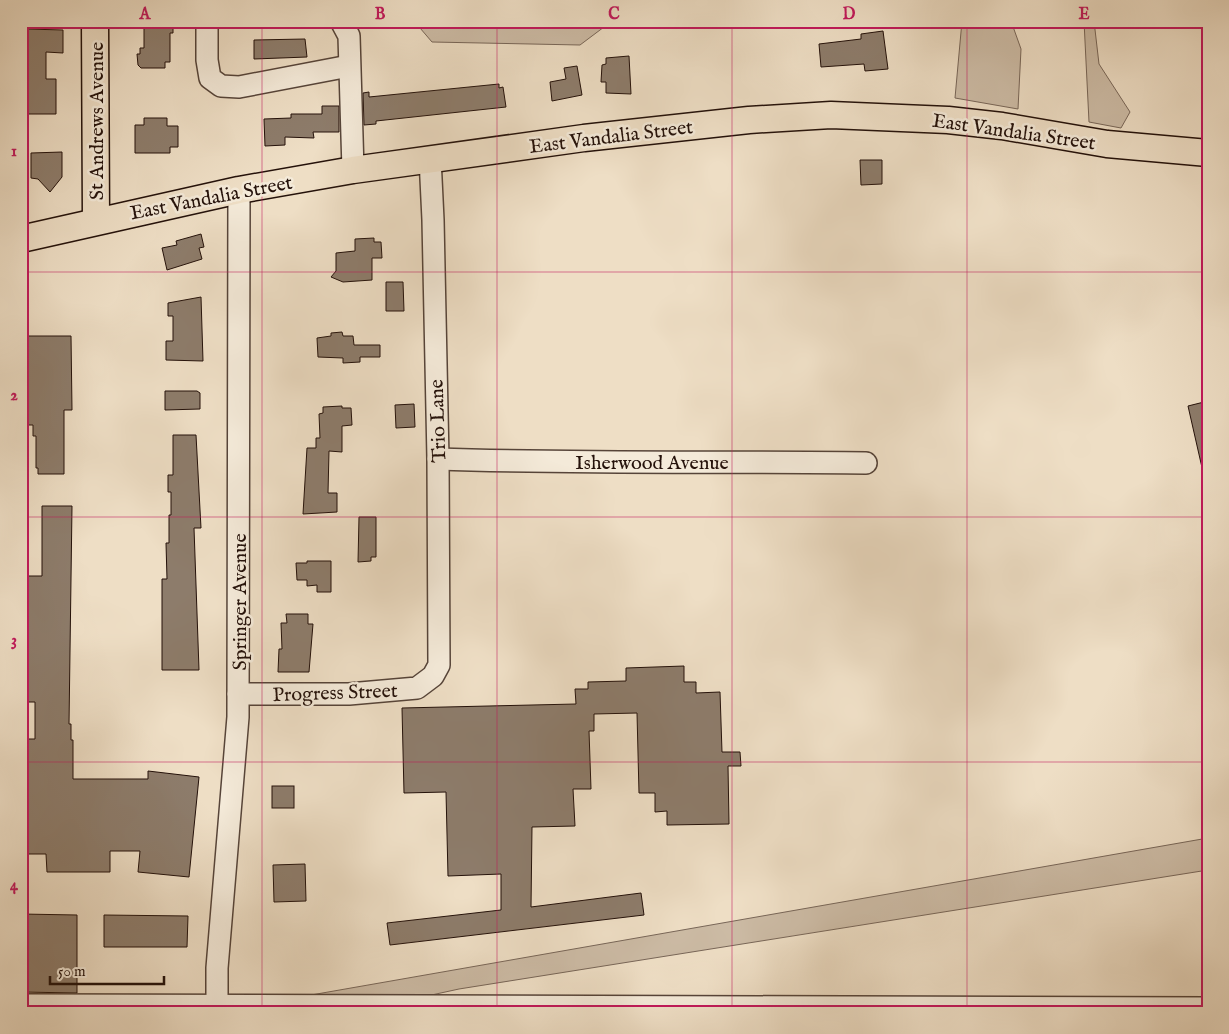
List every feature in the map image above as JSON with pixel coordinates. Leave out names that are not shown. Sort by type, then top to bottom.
[{"type":"main road","name":"St Andrews Avenue","points":[[95,21],[96,221]]},
{"type":"main road","name":"East Vandalia Street","points":[[21,239],[239,190],[353,170],[430,158],[749,120],[831,116],[948,120],[1002,126],[1107,144],[1208,153]]},
{"type":"street","points":[[207,21],[207,60],[210,78],[221,86],[239,86],[349,66]]},
{"type":"street","points":[[340,21],[349,36],[353,170]]},
{"type":"street","name":"Trio Lane","points":[[428,680],[439,665],[438,459],[430,158]]},
{"type":"street","name":"Springer Avenue","points":[[217,1009],[217,968],[232,808],[238,694],[239,190]]},
{"type":"street","name":"Isherwood Avenue","points":[[438,459],[542,463],[698,461],[866,463]]},
{"type":"street","name":"Progress Street","points":[[238,694],[349,694],[418,688],[428,680]]},
{"type":"street","points":[[21,1004],[217,1009],[909,1010],[1208,1008]]},
{"type":"shaded area","points":[[414,21],[612,21],[580,45],[432,42]]},
{"type":"shaded area","points":[[962,21],[1011,21],[1021,49],[1018,109],[955,98]]},
{"type":"shaded area","points":[[1084,21],[1094,21],[1099,64],[1130,112],[1121,128],[1089,122]]},
{"type":"shaded area","points":[[1208,838],[1208,870],[459,989],[349,1013],[240,1013],[311,995]]},
{"type":"building","points":[[144,21],[173,21],[173,33],[170,33],[170,62],[165,62],[165,68],[141,68],[138,65],[137,54],[140,54],[140,48],[144,48]]},
{"type":"building","points":[[27,29],[63,30],[63,53],[46,52],[46,79],[56,79],[56,114],[21,114],[21,79],[27,79],[28,51],[21,51],[21,33],[27,34]]},
{"type":"building","points":[[883,31],[888,69],[865,71],[864,64],[821,67],[819,44],[861,39],[861,34]]},
{"type":"building","points":[[305,39],[307,57],[254,59],[254,40]]},
{"type":"building","points":[[629,56],[631,94],[606,93],[606,82],[601,82],[602,65],[606,64],[606,58]]},
{"type":"building","points":[[577,66],[582,95],[552,101],[550,82],[566,79],[564,68]]},
{"type":"building","points":[[499,84],[499,88],[503,87],[506,107],[376,121],[376,124],[364,125],[363,93],[369,92],[369,97]]},
{"type":"building","points":[[322,106],[339,106],[339,132],[313,132],[314,138],[285,137],[285,145],[265,146],[264,119],[291,118],[291,114],[322,114]]},
{"type":"building","points":[[144,118],[167,118],[167,126],[178,126],[178,147],[170,147],[170,153],[135,153],[135,125],[144,125]]},
{"type":"building","points":[[62,152],[62,177],[50,192],[38,179],[31,178],[31,153]]},
{"type":"building","points":[[860,160],[882,160],[882,184],[861,185]]},
{"type":"building","points":[[201,234],[204,247],[199,248],[202,259],[167,270],[162,248],[177,245],[176,241]]},
{"type":"building","points":[[374,238],[374,242],[381,242],[382,258],[372,258],[372,280],[343,282],[331,277],[336,271],[336,253],[355,251],[355,239]]},
{"type":"building","points":[[386,282],[403,282],[404,311],[386,311]]},
{"type":"building","points":[[201,297],[203,361],[166,360],[166,341],[173,341],[173,316],[168,316],[168,303]]},
{"type":"building","points":[[342,332],[343,336],[353,336],[354,345],[380,345],[380,357],[360,357],[360,362],[343,363],[343,358],[318,357],[317,338],[331,336],[331,333]]},
{"type":"building","points":[[21,336],[71,336],[72,410],[64,410],[64,474],[38,474],[38,468],[36,468],[36,436],[33,436],[33,425],[21,425]]},
{"type":"building","points":[[165,391],[197,391],[200,393],[200,409],[165,410]]},
{"type":"building","points":[[1208,401],[1208,471],[1203,472],[1188,406]]},
{"type":"building","points":[[414,404],[415,427],[396,428],[395,405]]},
{"type":"building","points":[[342,406],[342,408],[351,408],[352,425],[342,426],[342,452],[329,451],[328,493],[337,493],[337,512],[303,514],[307,448],[316,448],[316,438],[320,438],[319,414],[323,413],[323,407]]},
{"type":"building","points":[[173,435],[196,435],[201,528],[194,528],[199,670],[162,670],[162,579],[167,579],[166,543],[169,543],[169,515],[171,515],[171,492],[168,492],[168,475],[173,475]]},
{"type":"building","points":[[42,506],[72,506],[69,724],[71,724],[71,740],[73,740],[73,779],[148,779],[148,771],[199,777],[189,877],[138,872],[140,851],[110,851],[110,872],[47,872],[46,854],[21,854],[21,739],[35,739],[35,702],[21,702],[21,576],[42,576]]},
{"type":"building","points":[[359,517],[376,517],[376,557],[371,557],[371,561],[358,562]]},
{"type":"building","points":[[307,561],[331,561],[331,592],[317,592],[317,585],[307,586],[307,580],[297,580],[296,563],[307,563]]},
{"type":"building","points":[[286,614],[308,614],[308,624],[313,624],[309,672],[278,672],[279,649],[282,649],[281,623],[287,623]]},
{"type":"building","points":[[684,666],[684,682],[696,682],[696,693],[720,692],[722,752],[740,752],[741,766],[728,766],[729,824],[667,825],[667,811],[655,812],[655,793],[639,793],[637,713],[594,714],[594,731],[589,731],[591,789],[573,789],[575,826],[532,827],[531,907],[641,893],[644,915],[390,945],[387,923],[501,910],[501,874],[448,876],[446,792],[404,793],[402,708],[576,704],[575,689],[588,689],[588,682],[626,681],[626,668]]},
{"type":"building","points":[[272,786],[294,786],[294,808],[272,808]]},
{"type":"building","points":[[305,864],[306,901],[274,902],[273,865]]},
{"type":"building","points":[[21,914],[77,915],[77,993],[21,992]]},
{"type":"building","points":[[104,915],[188,916],[187,947],[104,947]]}]
